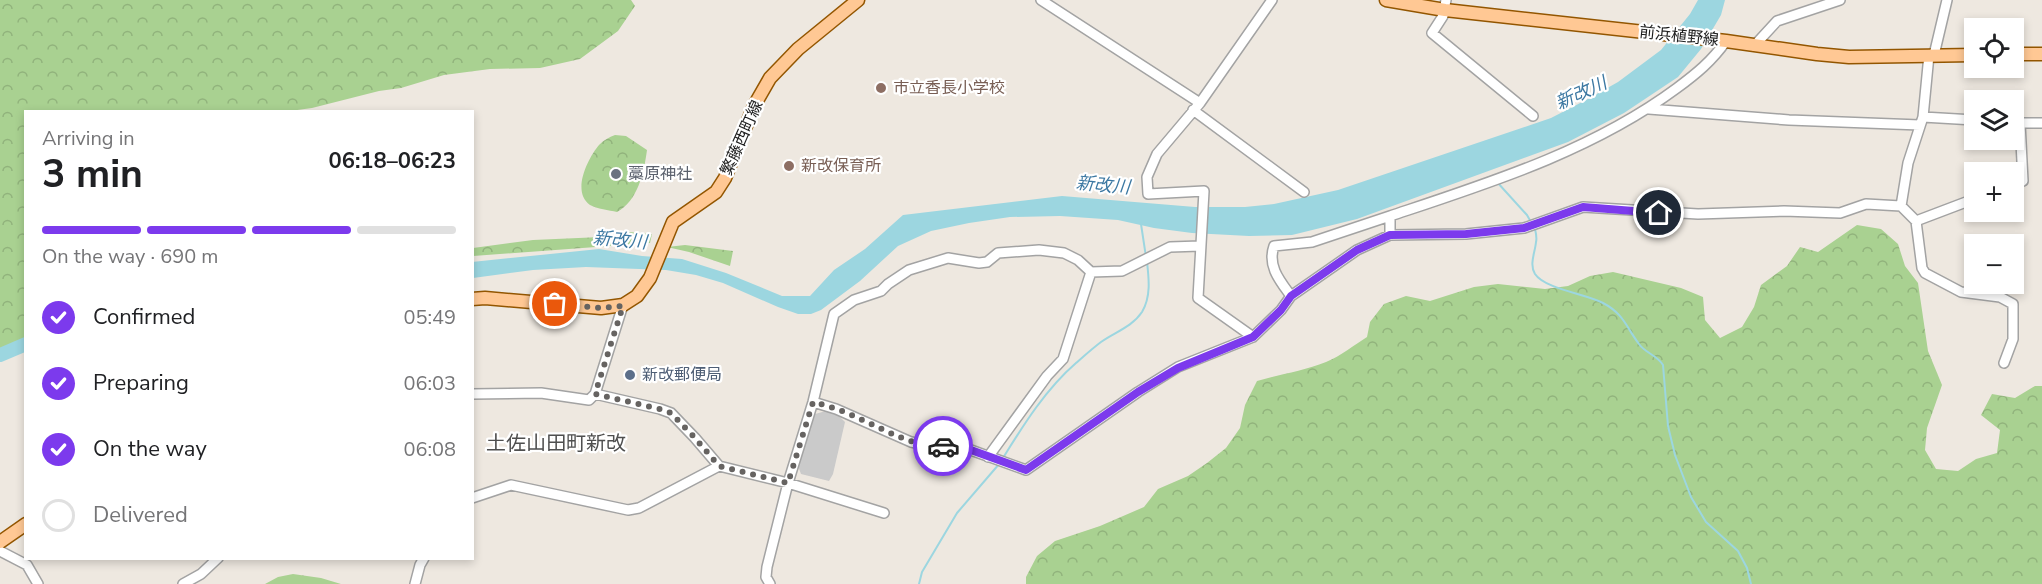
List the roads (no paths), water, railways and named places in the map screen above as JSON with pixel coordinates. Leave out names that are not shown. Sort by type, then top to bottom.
[{"type":"main road","name":"繁藤西町線","points":[[623,306],[637,296],[650,278],[673,222],[716,192],[725,178],[754,106],[770,78],[798,49],[858,0]]},
{"type":"main road","name":"前浜植野線","points":[[1386,0],[1446,5],[1663,35],[1850,57],[1964,55]]},
{"type":"main road","points":[[2024,54],[2042,54]]},
{"type":"main road","points":[[474,299],[601,308],[623,306]]},
{"type":"main road","points":[[0,542],[24,525]]},
{"type":"street","points":[[1041,0],[1196,107],[1304,192]]},
{"type":"street","points":[[1253,337],[1198,298],[1204,191],[1148,194],[1147,177],[1157,154],[1196,107],[1272,0]]},
{"type":"street","points":[[1754,46],[1777,21],[1840,0]]},
{"type":"street","points":[[1901,206],[1908,164],[1922,121],[1932,55],[1947,0]]},
{"type":"street","points":[[1446,5],[1432,33],[1533,116]]},
{"type":"street","points":[[1291,296],[1274,273],[1271,254],[1274,246],[1312,242],[1390,216],[1536,165],[1598,137],[1649,109],[1714,59],[1722,42]]},
{"type":"street","points":[[1649,109],[1789,120],[1964,120]]},
{"type":"street","points":[[2024,123],[2042,123]]},
{"type":"street","points":[[1916,220],[1964,203]]},
{"type":"street","points":[[813,402],[837,409],[911,442],[931,446],[957,445],[1026,470],[1138,392],[1178,368],[1253,337],[1281,310],[1291,296],[1357,250],[1390,235],[1466,234],[1524,228],[1583,207],[1688,214],[1784,211],[1840,213],[1866,204],[1901,206],[1916,220],[1922,268],[1925,273],[1962,292],[2000,297],[2013,304],[2013,339],[2004,363]]},
{"type":"street","points":[[1390,216],[1390,235]]},
{"type":"street","points":[[770,584],[766,577],[767,567],[788,483],[813,402],[834,314],[855,300],[881,291],[909,270],[948,258],[979,263],[987,262],[998,253],[1039,250],[1064,253],[1078,260],[1091,272],[1122,271],[1170,248],[1200,246]]},
{"type":"street","points":[[988,457],[1033,394],[1063,359],[1091,272]]},
{"type":"street","points":[[474,394],[541,393],[589,400],[595,394],[623,306]]},
{"type":"street","points":[[595,394],[671,413],[719,466],[788,483],[884,513]]},
{"type":"street","points":[[474,497],[511,486],[628,510],[639,508],[719,466]]},
{"type":"street","points":[[0,550],[27,565],[38,584]]},
{"type":"street","points":[[183,584],[201,574],[216,560]]},
{"type":"street","points":[[415,584],[423,560]]},
{"type":"water","points":[[1698,0],[1725,0],[1721,15],[1701,49],[1678,77],[1624,113],[1568,142],[1357,219],[1292,235],[1249,236],[1192,233],[1118,220],[1060,216],[1010,217],[969,223],[931,231],[898,246],[860,281],[821,310],[811,314],[798,314],[778,307],[723,283],[666,270],[586,267],[533,270],[474,278],[474,262],[599,249],[642,256],[682,259],[726,273],[782,296],[810,296],[834,270],[865,249],[903,215],[1062,196],[1195,207],[1245,207],[1274,204],[1338,190],[1551,118],[1618,82],[1661,50],[1690,14]]},
{"type":"waterway","points":[[1497,182],[1527,215],[1532,224]]},
{"type":"waterway","points":[[1141,224],[1146,257]]},
{"type":"waterway","points":[[1535,229],[1536,240],[1532,262],[1535,274],[1547,284],[1610,307],[1620,316],[1642,347],[1663,365],[1668,426],[1675,455],[1691,497],[1706,522],[1738,551],[1747,568],[1751,584]]},
{"type":"waterway","points":[[1003,458],[1036,407],[1065,373],[1101,342],[1133,322],[1142,312],[1148,294],[1147,262]]},
{"type":"waterway","name":"新改川","points":[[0,355],[24,345]]},
{"type":"waterway","points":[[919,584],[922,572],[957,513],[1000,463]]},
{"type":"place","name":"市立香長小学校","points":[[881,88]]},
{"type":"place","name":"新改保育所","points":[[789,166]]},
{"type":"place","name":"藁原神社","points":[[616,174]]},
{"type":"place","name":"新改郵便局","points":[[630,375]]},
{"type":"district","name":"土佐山田町新改","points":[[556,443]]}]
